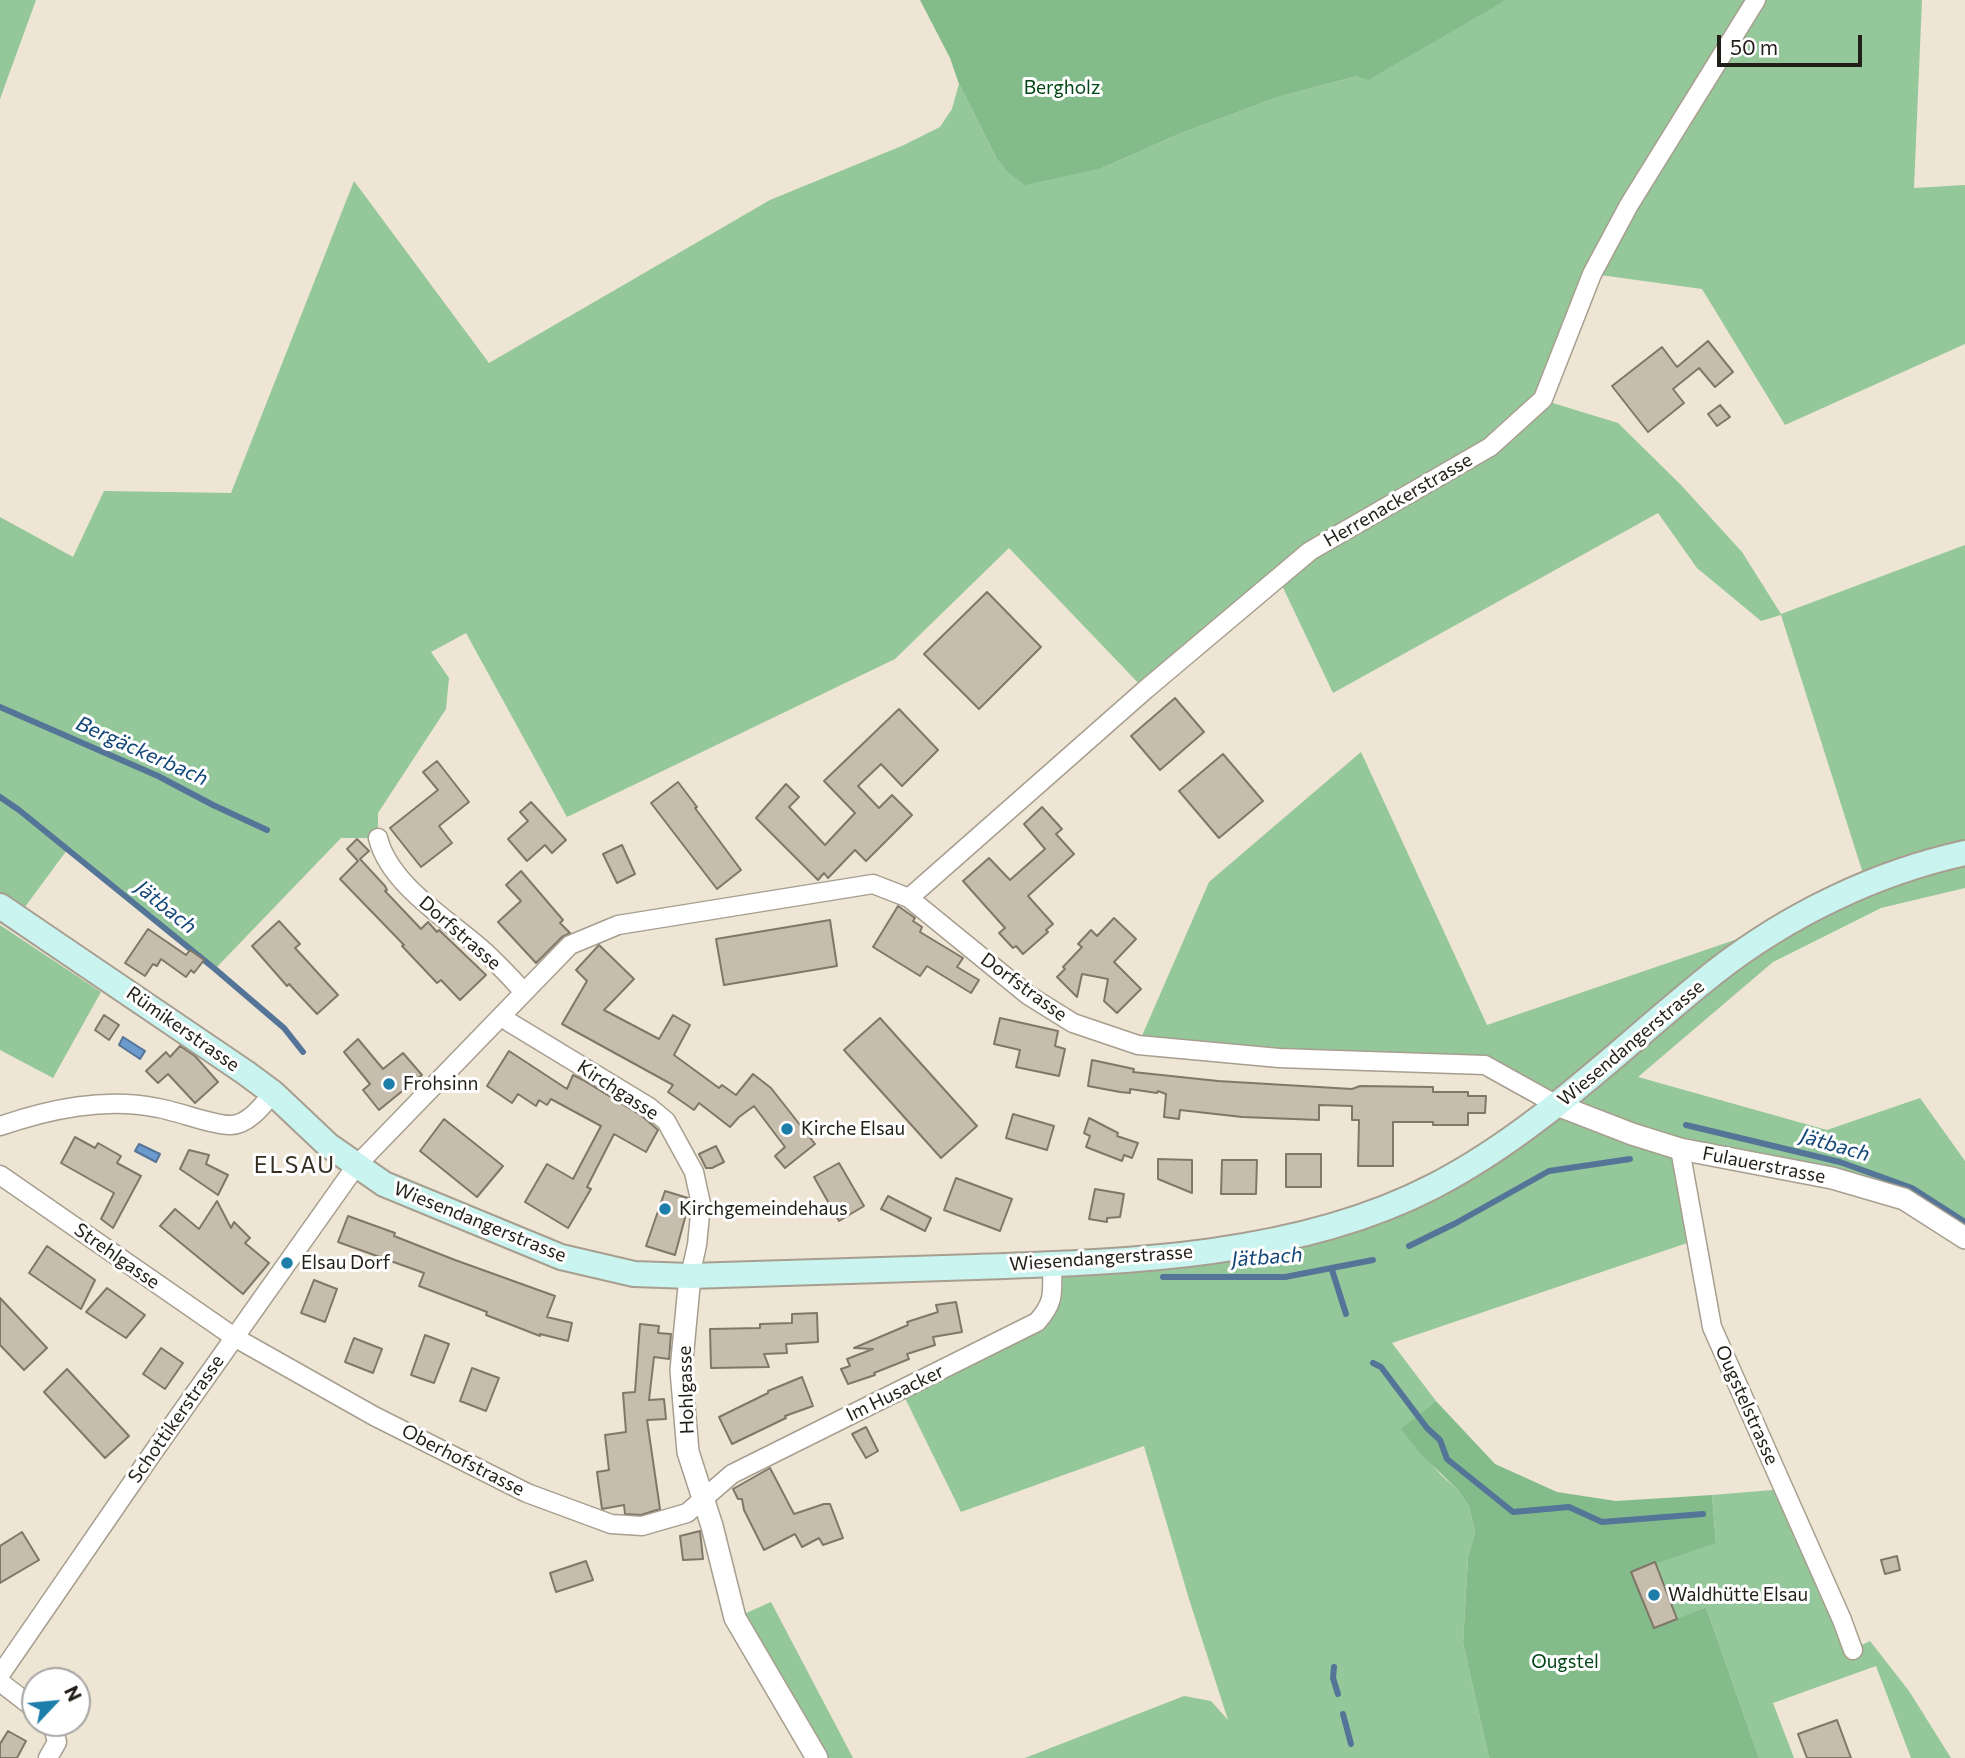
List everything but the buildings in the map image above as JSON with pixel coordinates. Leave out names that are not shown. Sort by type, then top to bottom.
[{"type":"main road","name":"Wiesendangerstrasse","points":[[356,1166],[384,1184],[561,1257],[634,1274],[690,1276],[1134,1260],[1298,1235],[1373,1213],[1432,1187],[1479,1160],[1557,1105],[1718,970],[1787,922],[1866,883],[1965,853]]},
{"type":"main road","name":"Rümikerstrasse","points":[[0,906],[273,1093],[328,1145],[356,1166]]},
{"type":"street","name":"Herrenackerstrasse","points":[[909,898],[1145,690],[1310,551],[1490,447],[1543,399],[1592,274],[1629,205],[1755,0]]},
{"type":"street","name":"Dorfstrasse","points":[[378,838],[382,855],[422,902],[480,947],[524,992]]},
{"type":"street","name":"Dorfstrasse","points":[[356,1166],[570,945],[618,925],[873,884],[909,898],[1028,995],[1073,1023],[1138,1045],[1279,1058],[1485,1065],[1557,1105]]},
{"type":"street","name":"Kirchgasse","points":[[502,1016],[649,1107],[666,1121],[695,1172],[701,1204],[697,1245],[690,1276]]},
{"type":"street","points":[[0,1126],[54,1109],[101,1104],[156,1107],[230,1125],[244,1121],[273,1093]]},
{"type":"street","name":"Fulauerstrasse","points":[[1557,1105],[1680,1149],[1832,1178],[1904,1199],[1965,1238]]},
{"type":"street","name":"Ougstelstrasse","points":[[1680,1149],[1712,1327],[1853,1650]]},
{"type":"street","name":"Schottikerstrasse","points":[[0,1675],[356,1166]]},
{"type":"street","name":"Strehlgasse","points":[[0,1175],[234,1338]]},
{"type":"street","name":"Im Husacker","points":[[703,1501],[732,1474],[1037,1322],[1050,1308],[1052,1264]]},
{"type":"street","name":"Hohlgasse","points":[[690,1276],[681,1370],[688,1452],[712,1526],[735,1618],[817,1758]]},
{"type":"street","name":"Oberhofstrasse","points":[[234,1338],[374,1416],[527,1493],[611,1524],[642,1526],[687,1513],[703,1501]]},
{"type":"street","points":[[0,1682],[21,1698]]},
{"type":"street","points":[[48,1758],[57,1742],[55,1737]]},
{"type":"green space","points":[[0,0],[36,0],[0,99]]},
{"type":"green space","name":"Bergholz","points":[[920,0],[1506,0],[1368,80],[1357,76],[1278,97],[1179,134],[1102,168],[1025,185],[1008,172],[996,157]]},
{"type":"green space","points":[[1506,0],[1922,0],[1914,188],[1965,185],[1965,344],[1785,425],[1702,289],[1593,274],[1543,400],[1618,423],[1681,485],[1742,552],[1781,614],[1965,545],[1965,888],[1881,908],[1773,962],[1638,1077],[1827,1130],[1920,1098],[1965,1161],[1965,1238],[1904,1199],[1680,1149],[1696,1240],[1392,1343],[1436,1401],[1402,1429],[1441,1475],[1457,1489],[1469,1506],[1475,1533],[1468,1557],[1463,1643],[1489,1758],[1025,1758],[1184,1696],[1211,1701],[1228,1720],[1144,1446],[961,1512],[901,1390],[1037,1322],[1052,1264],[1372,1213],[1556,1105],[1485,1065],[1138,1045],[1209,882],[1361,752],[1487,1025],[1787,922],[1866,883],[1781,615],[1761,621],[1697,568],[1658,513],[1333,693],[1278,577],[1145,690],[1009,548],[895,659],[567,817],[466,633],[431,652],[449,678],[446,709],[378,813],[378,838],[341,838],[215,969],[67,850],[22,911],[0,896],[0,517],[73,557],[104,491],[231,493],[354,181],[489,363],[770,200],[904,145],[940,127],[952,109],[959,84],[996,157],[1102,168],[1179,134],[1278,97],[1357,76]]},
{"type":"green space","points":[[0,925],[101,992],[53,1078],[0,1050]]},
{"type":"green space","name":"Ougstel","points":[[1436,1401],[1495,1464],[1557,1492],[1616,1501],[1712,1495],[1716,1543],[1631,1572],[1654,1628],[1706,1607],[1759,1758],[1489,1758],[1463,1643],[1468,1557],[1475,1533],[1469,1506],[1457,1489],[1419,1452],[1401,1429]]},
{"type":"green space","points":[[1785,1489],[1853,1649],[1870,1641],[1909,1691],[1951,1758],[1911,1758],[1876,1666],[1773,1703],[1794,1758],[1759,1758],[1706,1607],[1677,1619],[1655,1562],[1716,1542],[1712,1495]]},
{"type":"green space","points":[[771,1602],[853,1758],[817,1758],[735,1618]]},
{"type":"water","points":[[123,1037],[145,1051],[140,1059],[119,1045]]},
{"type":"water","points":[[139,1144],[160,1154],[156,1162],[135,1151]]},
{"type":"waterway","name":"Bergäckerbach","points":[[0,707],[158,776],[267,830]]},
{"type":"waterway","name":"Jätbach","points":[[0,797],[215,969],[284,1028],[303,1052]]},
{"type":"waterway","name":"Jätbach","points":[[1686,1125],[1840,1162],[1912,1188],[1965,1222]]},
{"type":"waterway","name":"Jätbach","points":[[1409,1246],[1549,1171],[1630,1159]]},
{"type":"waterway","name":"Jätbach","points":[[1163,1277],[1285,1277],[1373,1260]]},
{"type":"waterway","points":[[1332,1270],[1346,1314]]},
{"type":"waterway","points":[[1373,1363],[1381,1367],[1427,1428],[1440,1440],[1447,1459],[1513,1512],[1569,1507],[1602,1522],[1703,1514]]},
{"type":"waterway","points":[[1334,1667],[1333,1678],[1338,1694]]},
{"type":"waterway","points":[[1343,1714],[1351,1744]]},
{"type":"place","name":"Frohsinn","points":[[389,1084]]},
{"type":"place","name":"Kirche Elsau","points":[[787,1129]]},
{"type":"place","name":"Kirchgemeindehaus","points":[[665,1209]]},
{"type":"place","name":"Elsau Dorf","points":[[287,1263]]},
{"type":"place","name":"Waldhütte Elsau","points":[[1654,1595]]},
{"type":"district","name":"ELSAU","points":[[295,1165]]}]
